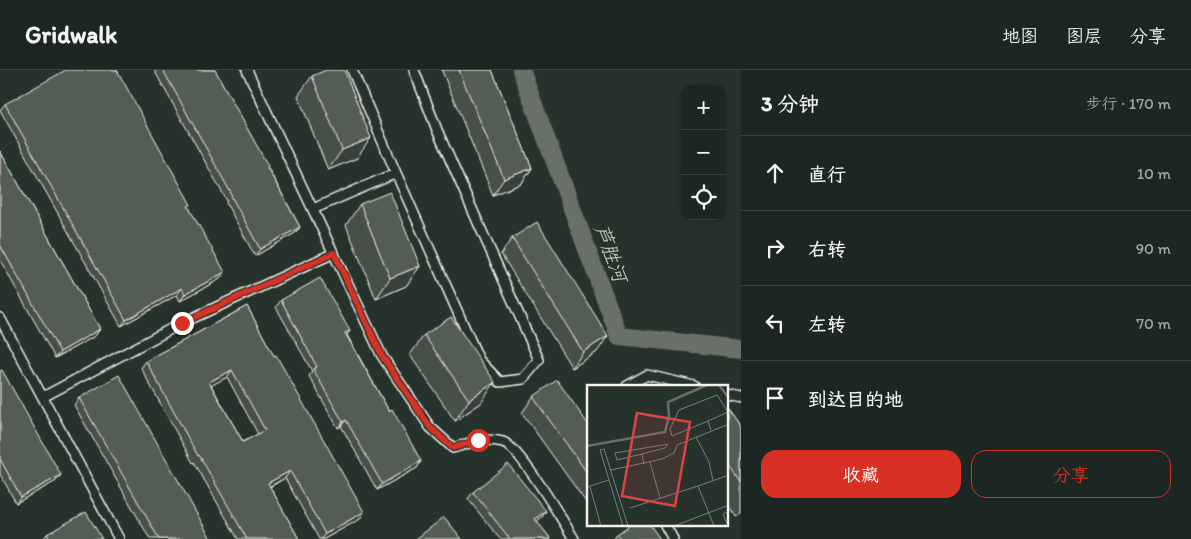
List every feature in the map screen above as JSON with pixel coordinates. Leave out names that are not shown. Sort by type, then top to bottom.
[{"type":"lane","points":[[248,70],[382,356],[430,427],[453,448],[478,440],[505,442],[520,457],[574,539]]},
{"type":"lane","points":[[352,70],[479,360],[500,382],[523,379],[539,360],[437,130],[414,70]]},
{"type":"lane","points":[[313,209],[396,173]]},
{"type":"lane","points":[[43,397],[182,323],[334,253]]},
{"type":"lane","points":[[0,318],[119,539]]},
{"type":"lane","points":[[629,385],[647,375],[690,385]]},
{"type":"lane","points":[[728,395],[741,398]]},
{"type":"lane","points":[[666,526],[673,539]]},
{"type":"building","points":[[66,70],[117,70],[191,205],[188,206],[225,272],[185,294],[182,288],[126,320],[5,104]]},
{"type":"building","points":[[163,70],[215,70],[300,227],[260,249]]},
{"type":"building","points":[[326,70],[344,70],[371,138],[342,150],[312,76]]},
{"type":"building","points":[[459,70],[492,70],[532,168],[504,179]]},
{"type":"building","points":[[0,151],[100,329],[60,352],[0,245]]},
{"type":"building","points":[[390,192],[420,266],[390,278],[360,204]]},
{"type":"building","points":[[537,222],[608,336],[583,352],[512,238]]},
{"type":"building","points":[[320,278],[350,331],[345,333],[389,411],[392,409],[421,461],[382,484],[346,420],[343,422],[313,369],[317,367],[281,300]]},
{"type":"building","points":[[247,306],[364,512],[325,534],[290,471],[268,483],[299,539],[247,539],[198,456],[146,361]],"holes":[[[232,370],[265,430],[243,442],[209,382]]]},
{"type":"building","points":[[451,317],[495,382],[469,400],[424,335]]},
{"type":"building","points":[[2,370],[61,475],[21,497],[0,459],[0,371]]},
{"type":"building","points":[[119,375],[211,539],[159,539],[79,398]]},
{"type":"building","points":[[557,380],[587,423],[587,473],[533,397]]},
{"type":"building","points":[[728,408],[741,427],[741,482],[728,463]]},
{"type":"building","points":[[508,464],[546,511],[535,519],[551,539],[510,539],[473,492]]},
{"type":"building","points":[[86,512],[102,539],[50,539],[47,534]]},
{"type":"building","points":[[444,517],[462,539],[416,539]]},
{"type":"building","points":[[629,526],[651,526],[660,539],[621,539],[617,534]]},
{"type":"waterway","name":"芦胜河","points":[[521,70],[619,336],[741,349]]},
{"type":"route","points":[[182,323],[334,253],[382,356],[430,427],[453,448],[478,440]]}]
